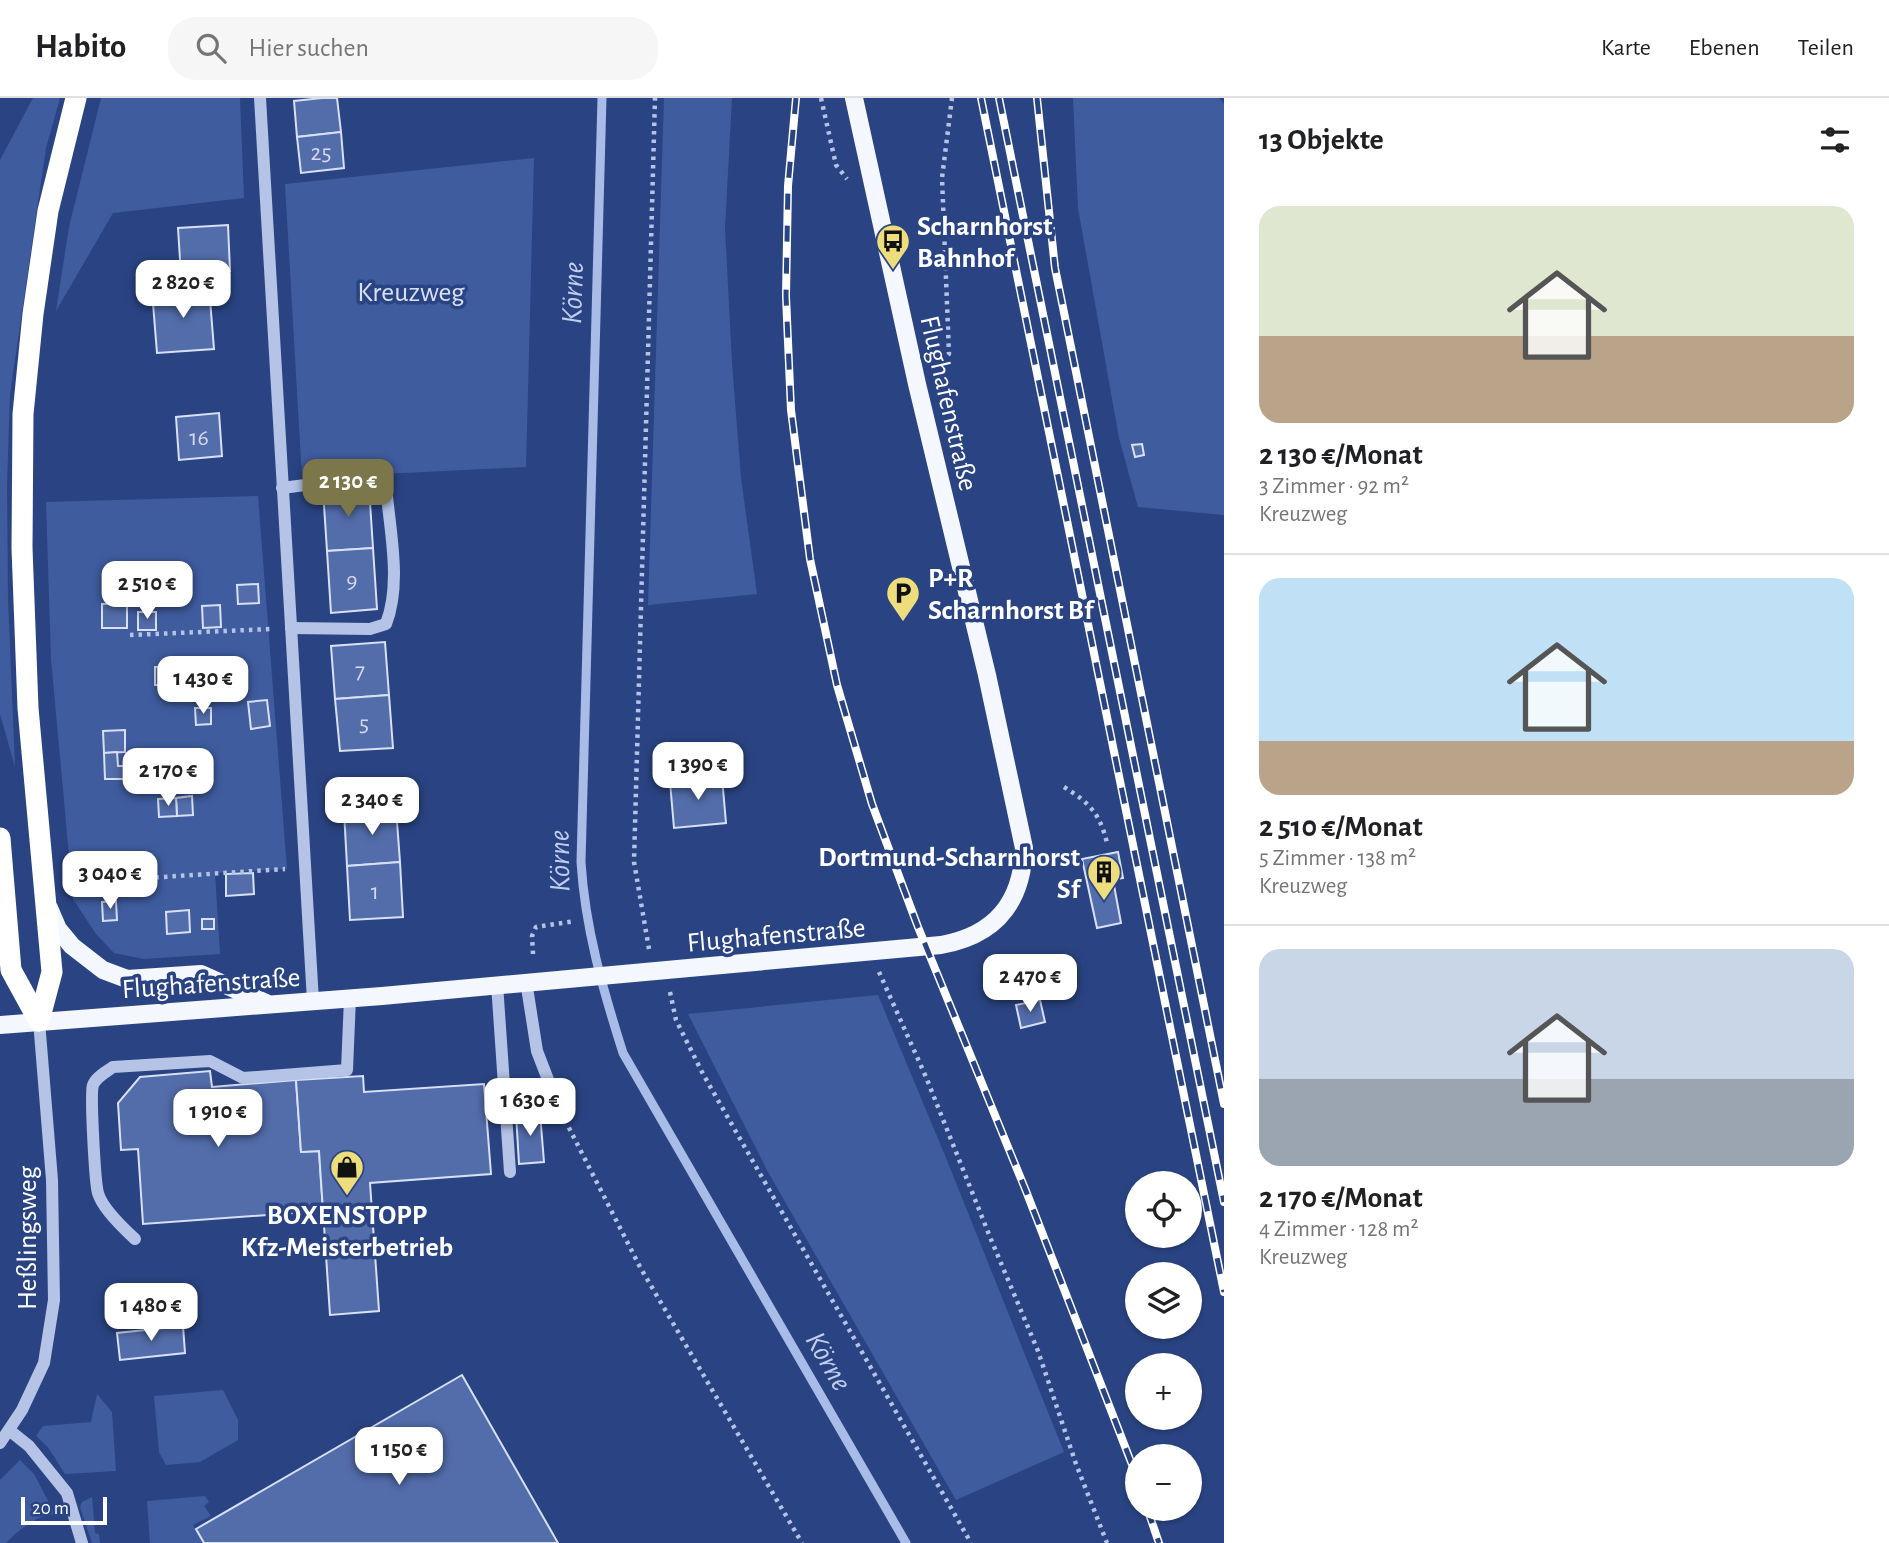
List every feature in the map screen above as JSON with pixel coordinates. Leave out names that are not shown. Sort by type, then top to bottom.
[{"type":"highway","points":[[39,1021],[52,972],[28,708],[22,548],[23,414],[33,314],[48,211],[76,98]]},
{"type":"highway","points":[[0,838],[11,970],[39,1021]]},
{"type":"main road","name":"Flughafenstraße","points":[[0,1024],[269,1005],[942,945],[971,937],[991,925],[1007,909],[1017,891],[1024,848],[987,675],[917,384],[854,98]]},
{"type":"main road","points":[[45,901],[58,929],[72,946],[103,970],[127,979],[201,974],[269,1005]]},
{"type":"street","points":[[260,98],[313,1001]]},
{"type":"street","points":[[282,488],[323,484],[374,485],[387,496],[392,556],[392,608],[386,624],[370,629],[291,628]]},
{"type":"street","points":[[526,981],[537,1051],[557,1103]]},
{"type":"street","points":[[497,984],[510,1172]]},
{"type":"street","points":[[135,1239],[119,1224],[98,1194],[93,1084],[113,1067],[210,1061],[243,1078],[347,1070],[350,998]]},
{"type":"street","name":"Heßlingsweg","points":[[0,1443],[22,1410],[44,1363],[54,1300],[52,1180],[39,1021]]},
{"type":"street","points":[[9,1430],[29,1446],[67,1493],[82,1543]]},
{"type":"path","points":[[646,925],[634,862],[655,98]]},
{"type":"path","points":[[917,384],[949,354],[942,178],[952,98]]},
{"type":"path","points":[[130,635],[291,628]]},
{"type":"path","points":[[1064,787],[1099,816],[1107,843]]},
{"type":"path","points":[[147,878],[305,868]]},
{"type":"path","points":[[533,954],[532,936],[536,927],[575,921]]},
{"type":"path","points":[[870,952],[926,1077],[1038,1351],[1076,1464],[1107,1543]]},
{"type":"path","points":[[668,969],[671,1002],[676,1020],[703,1074],[971,1543]]},
{"type":"path","points":[[557,1103],[640,1267],[802,1543]]},
{"type":"green space","points":[[33,98],[60,98],[46,148],[10,394],[7,486],[8,599],[15,767],[0,714],[0,160]]},
{"type":"green space","points":[[101,98],[240,98],[244,198],[113,213],[56,311],[69,227]]},
{"type":"green space","points":[[664,98],[732,98],[725,228],[741,478],[757,594],[648,605]]},
{"type":"green space","points":[[1073,98],[1219,98],[1224,104],[1224,515],[1138,507],[1119,438],[1078,208]]},
{"type":"green space","name":"Kreuzweg","points":[[534,158],[526,467],[302,478],[285,184]]},
{"type":"green space","points":[[258,496],[287,869],[215,873],[220,954],[144,959],[114,953],[96,934],[73,899],[51,659],[46,502]]},
{"type":"green space","points":[[878,995],[1064,1452],[956,1500],[768,1172],[688,1014]]},
{"type":"green space","points":[[223,1390],[238,1420],[238,1440],[200,1462],[166,1465],[159,1452],[154,1396]]},
{"type":"green space","points":[[97,1394],[112,1412],[116,1471],[65,1474],[48,1447],[36,1436],[43,1426],[91,1422]]},
{"type":"green space","points":[[20,1460],[34,1474],[55,1514],[35,1520],[6,1543],[0,1543],[0,1480]]},
{"type":"green space","points":[[205,1496],[209,1502],[204,1506],[211,1516],[193,1525],[204,1543],[150,1543],[147,1501]]},
{"type":"green space","points":[[92,1497],[95,1533],[99,1534],[100,1543],[92,1543],[80,1507],[82,1502]]},
{"type":"building","points":[[337,98],[341,132],[297,137],[294,101]]},
{"type":"building","points":[[341,132],[344,168],[301,173],[297,137]]},
{"type":"building","points":[[228,225],[230,271],[181,275],[178,228]]},
{"type":"building","points":[[209,287],[214,349],[157,353],[152,291]]},
{"type":"building","points":[[219,413],[222,456],[179,460],[176,417]]},
{"type":"building","points":[[1142,444],[1144,455],[1135,457],[1132,445]]},
{"type":"building","points":[[369,487],[373,548],[327,551],[323,490]]},
{"type":"building","points":[[373,548],[377,609],[331,613],[327,551]]},
{"type":"building","points":[[258,584],[259,603],[238,604],[237,585]]},
{"type":"building","points":[[127,603],[127,628],[102,628],[102,604]]},
{"type":"building","points":[[220,605],[221,627],[203,628],[202,606]]},
{"type":"building","points":[[138,612],[156,612],[156,630],[138,630]]},
{"type":"building","points":[[385,642],[389,695],[335,699],[331,646]]},
{"type":"building","points":[[155,667],[172,667],[173,685],[155,685]]},
{"type":"building","points":[[389,695],[393,748],[340,751],[335,699]]},
{"type":"building","points":[[267,700],[270,726],[251,729],[248,702]]},
{"type":"building","points":[[195,708],[211,708],[211,724],[196,725]]},
{"type":"building","points":[[125,730],[125,752],[104,753],[103,731]]},
{"type":"building","points":[[117,752],[118,766],[128,766],[128,779],[105,779],[104,753]]},
{"type":"building","points":[[181,754],[183,775],[144,778],[142,757]]},
{"type":"building","points":[[722,777],[726,823],[674,828],[670,782]]},
{"type":"building","points":[[192,796],[193,815],[177,816],[176,798]]},
{"type":"building","points":[[176,798],[177,816],[159,817],[158,799]]},
{"type":"building","points":[[396,808],[400,862],[347,866],[344,811]]},
{"type":"building","name":"Dortmund-Scharnhorst Sf","points":[[1118,852],[1123,878],[1113,880],[1121,923],[1097,928],[1082,859]]},
{"type":"building","points":[[123,862],[125,882],[107,884],[105,863]]},
{"type":"building","points":[[400,862],[403,917],[350,920],[347,866]]},
{"type":"building","points":[[253,873],[254,894],[226,896],[226,874]]},
{"type":"building","points":[[116,901],[117,920],[103,921],[102,902]]},
{"type":"building","points":[[189,910],[190,932],[167,934],[166,912]]},
{"type":"building","points":[[202,919],[214,919],[214,929],[202,929]]},
{"type":"building","points":[[1040,1000],[1045,1022],[1021,1028],[1016,1005]]},
{"type":"building","points":[[210,1071],[212,1087],[296,1080],[301,1152],[319,1151],[323,1211],[143,1224],[138,1149],[121,1150],[118,1103],[140,1077]]},
{"type":"building","name":"BOXENSTOPP Kfz-Meisterbetrieb","points":[[363,1076],[364,1092],[484,1084],[491,1174],[370,1183],[379,1311],[330,1315],[319,1151],[301,1152],[296,1080]]},
{"type":"building","points":[[540,1113],[544,1162],[519,1164],[516,1114]]},
{"type":"building","points":[[183,1326],[185,1353],[120,1360],[117,1333]]},
{"type":"building","points":[[462,1375],[558,1543],[204,1543],[196,1529]]},
{"type":"waterway","name":"Körne","points":[[602,98],[581,862],[591,935],[623,1053],[906,1543]]},
{"type":"railway","points":[[796,98],[788,186],[786,296],[791,410],[810,559],[837,685],[872,804],[918,927],[1026,1191],[1125,1446]]},
{"type":"railway","points":[[981,98],[1224,1292]]},
{"type":"railway","points":[[999,98],[1224,1202]]},
{"type":"railway","points":[[1037,98],[1055,268],[1224,1104]]},
{"type":"railway","points":[[1151,1521],[1159,1543]]},
{"type":"place","name":"Scharnhorst Bahnhof","points":[[893,271]]},
{"type":"place","name":"P+R Scharnhorst Bf","points":[[903,623]]},
{"type":"place","name":"Dortmund-Scharnhorst Sf","points":[[1104,902]]},
{"type":"place","name":"BOXENSTOPP Kfz-Meisterbetrieb","points":[[347,1197]]}]
